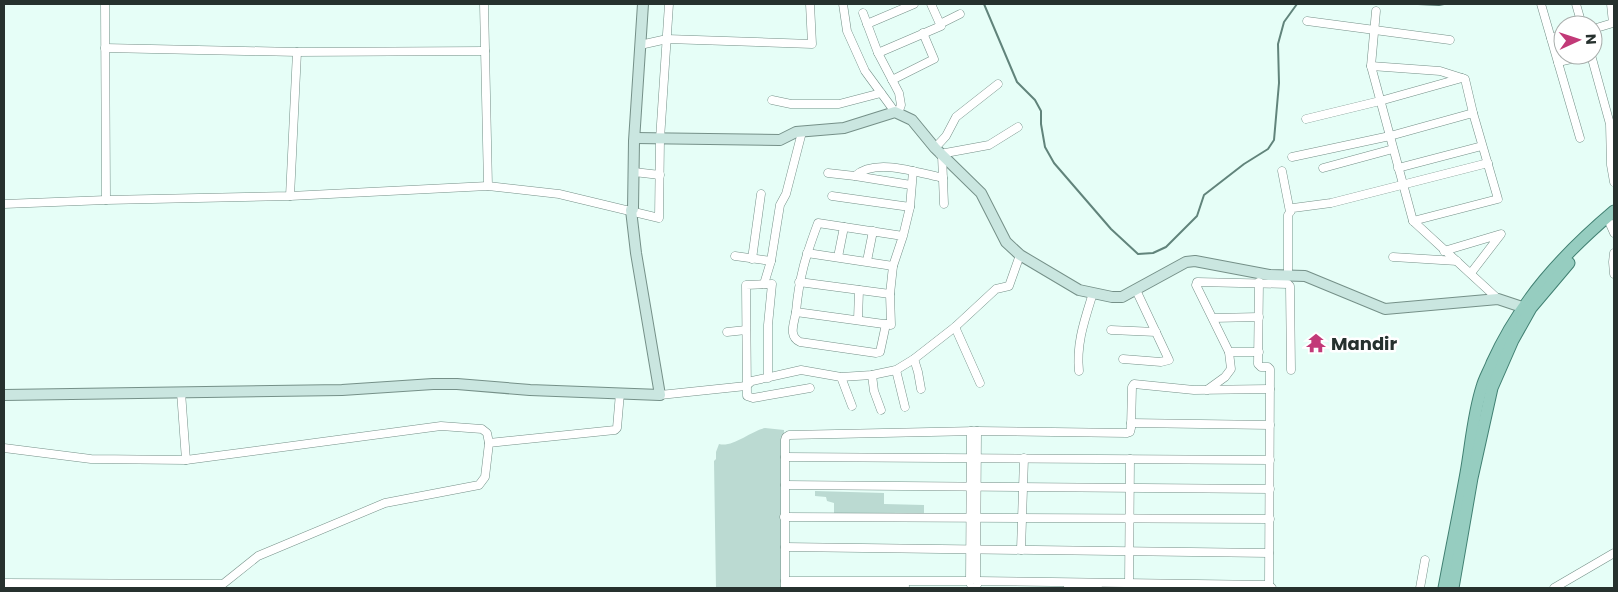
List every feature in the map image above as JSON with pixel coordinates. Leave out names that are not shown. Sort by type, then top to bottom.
[{"type":"main road","points":[[1444,588],[1466,475],[1473,426],[1482,387],[1502,341],[1526,307],[1580,247],[1612,222]]},
{"type":"main road","points":[[1453,588],[1474,468],[1492,388],[1526,307]]},
{"type":"street","points":[[105,4],[106,200]]},
{"type":"street","points":[[484,4],[488,186]]},
{"type":"street","points":[[643,4],[633,209],[631,210],[636,253],[660,395]]},
{"type":"street","points":[[4,204],[290,196],[488,186],[559,194],[659,218],[660,138],[669,4]]},
{"type":"street","points":[[640,45],[667,39],[812,44],[810,4]]},
{"type":"street","points":[[843,4],[847,31],[865,71],[897,112],[912,120],[939,152],[981,192],[1006,242],[1020,255],[1079,290],[1122,297],[1186,262],[1195,261],[1270,275],[1305,276],[1385,309],[1498,300],[1526,307]]},
{"type":"street","points":[[867,24],[914,4]]},
{"type":"street","points":[[931,4],[940,24]]},
{"type":"street","points":[[1541,4],[1553,45]]},
{"type":"street","points":[[1603,26],[1613,23],[1611,4]]},
{"type":"street","points":[[1376,11],[1371,66],[1413,221],[1498,300]]},
{"type":"street","points":[[864,13],[878,53],[899,94],[900,105],[897,112]]},
{"type":"street","points":[[878,53],[941,26],[940,24],[960,14]]},
{"type":"street","points":[[1307,21],[1450,40]]},
{"type":"street","points":[[892,80],[934,59],[923,33]]},
{"type":"street","points":[[105,48],[297,52],[485,51]]},
{"type":"street","points":[[290,196],[297,52]]},
{"type":"street","points":[[1559,65],[1580,138]]},
{"type":"street","points":[[1593,65],[1610,124],[1611,164],[1614,182]]},
{"type":"street","points":[[1371,66],[1440,71],[1465,79],[1498,199],[1413,221]]},
{"type":"street","points":[[1306,119],[1462,78]]},
{"type":"street","points":[[944,204],[939,152],[946,136],[956,117],[998,84]]},
{"type":"street","points":[[772,100],[793,104],[839,104],[881,92]]},
{"type":"street","points":[[635,138],[780,140],[796,132],[844,128],[897,112]]},
{"type":"street","points":[[1292,157],[1390,136],[1473,113]]},
{"type":"street","points":[[939,152],[988,145],[1018,127]]},
{"type":"street","points":[[764,284],[771,261],[780,205],[786,194],[802,132]]},
{"type":"street","points":[[1398,168],[1482,146]]},
{"type":"street","points":[[1322,168],[1393,149]]},
{"type":"street","points":[[1288,275],[1288,215],[1292,208],[1331,203],[1488,163]]},
{"type":"street","points":[[855,176],[861,171],[884,166],[943,178]]},
{"type":"street","points":[[796,312],[891,325],[890,294],[893,266],[910,207],[913,171]]},
{"type":"street","points":[[1282,171],[1290,212]]},
{"type":"street","points":[[634,172],[660,176]]},
{"type":"street","points":[[828,173],[911,185]]},
{"type":"street","points":[[752,259],[761,194]]},
{"type":"street","points":[[832,196],[910,207]]},
{"type":"street","points":[[886,324],[882,348],[880,352],[876,353],[800,342],[794,339],[792,334],[799,282],[818,223],[903,236]]},
{"type":"street","points":[[838,257],[844,227]]},
{"type":"street","points":[[867,261],[873,231]]},
{"type":"street","points":[[1444,251],[1501,234],[1471,273]]},
{"type":"street","points":[[807,253],[893,266]]},
{"type":"street","points":[[1614,253],[1614,274]]},
{"type":"street","points":[[4,395],[342,390],[457,384],[530,390],[660,395],[746,386],[752,382],[801,370],[841,377],[872,375],[896,370],[914,360],[996,289],[1009,286],[1020,255]]},
{"type":"street","points":[[735,256],[771,261]]},
{"type":"street","points":[[1393,257],[1457,261]]},
{"type":"street","points":[[799,282],[890,294]]},
{"type":"street","points":[[1207,390],[1225,377],[1231,369],[1229,352],[1196,285],[1197,282],[1288,284],[1290,286],[1291,370]]},
{"type":"street","points":[[1259,282],[1259,366],[1270,367],[1270,390],[1270,519],[1269,553],[1270,587],[974,584],[785,586],[785,440],[789,435],[974,431],[1127,433],[1130,432],[1132,387],[1134,384],[1207,390],[1270,390]]},
{"type":"street","points":[[768,378],[768,325],[772,284],[746,285],[747,396],[753,398],[810,388]]},
{"type":"street","points":[[858,320],[859,290]]},
{"type":"street","points":[[1123,359],[1161,362],[1169,360],[1136,290]]},
{"type":"street","points":[[1079,370],[1080,337],[1092,293]]},
{"type":"street","points":[[1213,318],[1259,317]]},
{"type":"street","points":[[954,327],[980,383]]},
{"type":"street","points":[[727,332],[746,330]]},
{"type":"street","points":[[1111,330],[1156,332]]},
{"type":"street","points":[[1229,352],[1259,352]]},
{"type":"street","points":[[914,360],[921,389]]},
{"type":"street","points":[[896,370],[905,408]]},
{"type":"street","points":[[872,375],[874,391],[881,410]]},
{"type":"street","points":[[841,377],[852,406]]},
{"type":"street","points":[[182,392],[186,460]]},
{"type":"street","points":[[489,443],[616,430],[618,428],[620,393]]},
{"type":"street","points":[[1131,424],[1270,425]]},
{"type":"street","points":[[4,448],[92,459],[186,460],[431,426],[482,429],[487,433],[489,443],[484,481],[478,485],[385,503],[258,556],[222,584],[4,583]]},
{"type":"street","points":[[974,431],[974,584]]},
{"type":"street","points":[[785,457],[1270,460]]},
{"type":"street","points":[[1021,550],[1024,458]]},
{"type":"street","points":[[1129,586],[1130,459]]},
{"type":"street","points":[[785,485],[1270,489]]},
{"type":"street","points":[[784,517],[1270,519]]},
{"type":"street","points":[[785,547],[1269,553]]},
{"type":"street","points":[[1554,588],[1614,553]]},
{"type":"street","points":[[1420,588],[1425,560]]},
{"type":"street","points":[[974,584],[1098,588]]},
{"type":"green space","points":[[765,428],[784,430],[783,588],[716,588],[714,461],[716,459],[716,452],[719,444],[730,444]]},
{"type":"green space","points":[[815,491],[884,493],[884,504],[924,505],[924,516],[834,516],[834,503],[827,501],[826,497],[815,496]]},
{"type":"waterway","points":[[984,4],[1017,82],[1035,100],[1041,111],[1045,147],[1054,163],[1111,229],[1138,254],[1153,253],[1166,247],[1197,216],[1204,195],[1244,164],[1268,149],[1274,140],[1279,83],[1278,44],[1284,22],[1297,4]]},
{"type":"waterway","points":[[1418,4],[1444,4]]},
{"type":"place","name":"Mandir","points":[[1316,343]]}]
